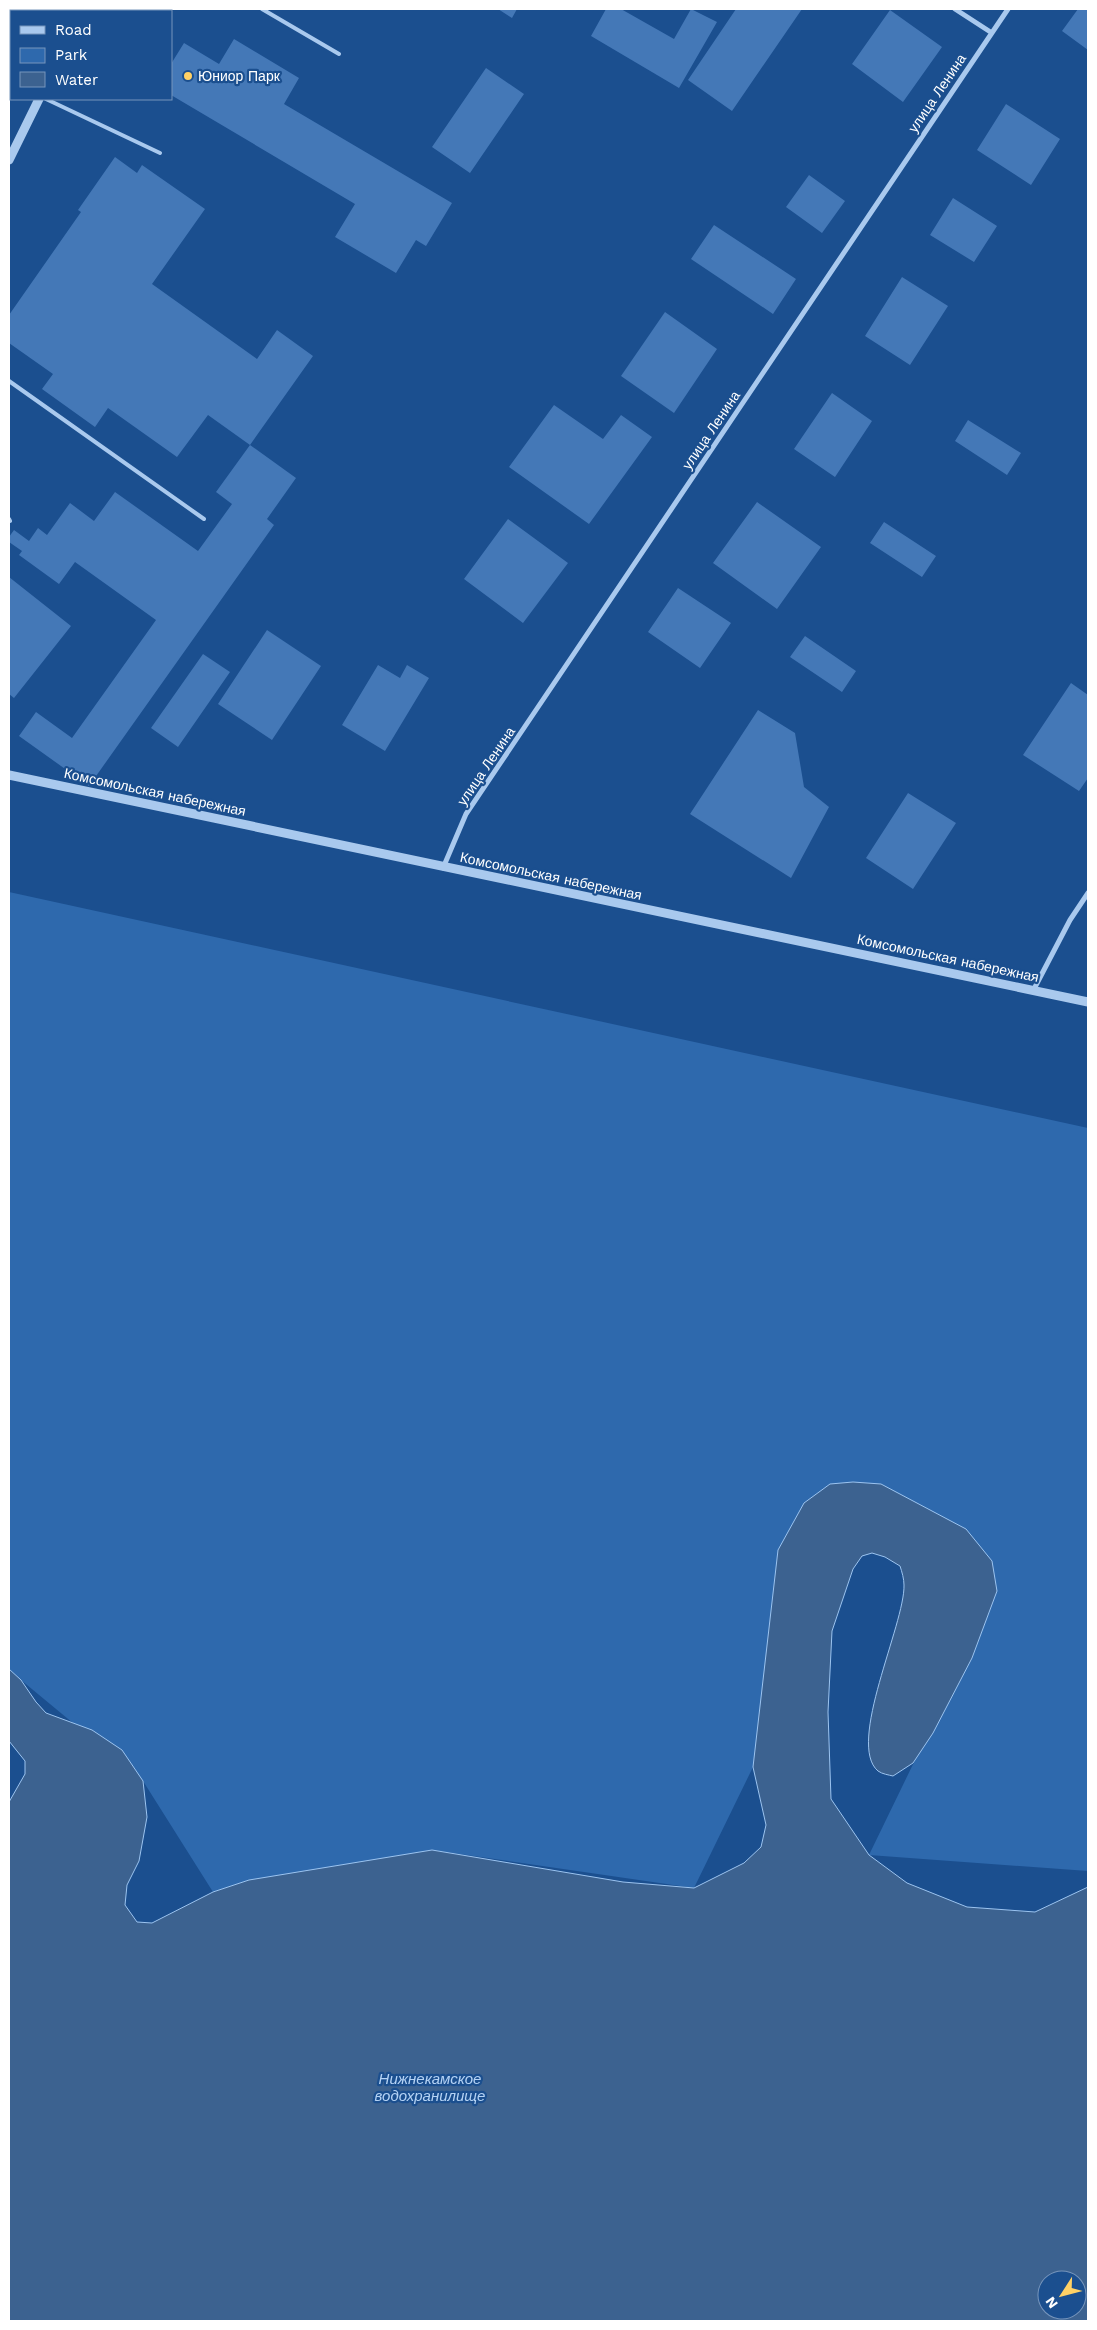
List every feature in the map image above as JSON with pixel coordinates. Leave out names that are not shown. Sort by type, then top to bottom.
[{"type":"street","points":[[955,9],[992,33]]},
{"type":"street","name":"улица Ленина","points":[[443,868],[466,814],[1008,9]]},
{"type":"street","points":[[9,160],[39,100]]},
{"type":"street","name":"Комсомольская набережная","points":[[9,775],[443,868],[1088,1002]]},
{"type":"street","points":[[1034,990],[1070,920],[1088,893]]},
{"type":"lane","points":[[262,9],[339,54]]},
{"type":"lane","points":[[48,100],[160,153]]},
{"type":"lane","points":[[9,381],[204,519]]},
{"type":"green space","points":[[9,892],[1088,1128],[1088,1871],[869,1855],[997,1591],[804,1503],[753,1767],[694,1888],[432,1850],[213,1892],[143,1781],[21,1680],[9,1675]]},
{"type":"water","name":"Нижнекамское водохранилище","points":[[853,1482],[881,1484],[966,1529],[992,1561],[997,1591],[972,1658],[933,1733],[913,1763],[893,1776],[878,1771],[870,1757],[869,1736],[872,1711],[879,1682],[902,1603],[903,1578],[900,1566],[885,1557],[872,1553],[862,1556],[853,1569],[832,1631],[828,1712],[831,1799],[869,1855],[907,1883],[967,1907],[1035,1912],[1088,1887],[1088,2321],[9,2321],[9,1802],[25,1774],[25,1761],[9,1741],[9,1669],[21,1680],[46,1713],[92,1730],[122,1750],[143,1781],[147,1817],[139,1861],[127,1885],[125,1905],[137,1922],[152,1923],[213,1892],[249,1880],[432,1850],[623,1882],[694,1888],[744,1863],[761,1847],[766,1825],[753,1767],[778,1550],[804,1503],[830,1484]]},
{"type":"building","points":[[498,9],[517,9],[512,18]]},
{"type":"building","points":[[606,9],[621,9],[674,39],[691,9],[717,22],[679,88],[591,36]]},
{"type":"building","points":[[736,9],[802,9],[732,111],[688,80]]},
{"type":"building","points":[[1078,9],[1088,9],[1088,50],[1062,31]]},
{"type":"building","points":[[890,10],[942,47],[903,102],[852,64]]},
{"type":"building","points":[[234,39],[299,78],[284,104],[452,203],[426,246],[416,240],[396,273],[335,237],[355,204],[172,96],[172,62],[184,43],[219,64]]},
{"type":"building","points":[[486,68],[524,94],[470,173],[432,147]]},
{"type":"building","points":[[1006,104],[1060,139],[1031,185],[977,150]]},
{"type":"building","points":[[115,157],[137,173],[142,165],[205,209],[152,284],[257,359],[277,330],[313,356],[250,445],[208,415],[177,457],[108,408],[95,427],[42,389],[53,374],[9,343],[9,315],[81,212],[78,210]]},
{"type":"building","points":[[809,175],[845,201],[822,233],[786,207]]},
{"type":"building","points":[[953,198],[997,226],[974,262],[930,235]]},
{"type":"building","points":[[714,225],[796,279],[773,314],[691,259]]},
{"type":"building","points":[[902,277],[948,306],[910,365],[865,336]]},
{"type":"building","points":[[665,312],[717,349],[674,413],[621,376]]},
{"type":"building","points":[[832,393],[872,421],[835,477],[794,449]]},
{"type":"building","points":[[554,405],[603,439],[621,415],[652,437],[589,524],[509,467]]},
{"type":"building","points":[[968,420],[1021,453],[1007,475],[955,441]]},
{"type":"building","points":[[250,445],[296,478],[267,519],[274,525],[89,786],[19,736],[36,712],[72,738],[156,620],[75,562],[59,584],[19,555],[22,551],[9,542],[9,537],[14,530],[29,541],[38,528],[47,535],[70,503],[94,521],[115,492],[198,551],[232,504],[216,492]]},
{"type":"building","points":[[757,502],[821,547],[777,609],[713,563]]},
{"type":"building","points":[[508,519],[568,563],[523,623],[464,579]]},
{"type":"building","points":[[884,522],[936,556],[922,577],[870,543]]},
{"type":"building","points":[[9,577],[71,626],[14,698],[9,694]]},
{"type":"building","points":[[678,588],[731,623],[700,668],[648,632]]},
{"type":"building","points":[[267,630],[321,666],[272,740],[218,704]]},
{"type":"building","points":[[805,636],[856,671],[842,692],[790,657]]},
{"type":"building","points":[[203,654],[230,672],[178,747],[151,728]]},
{"type":"building","points":[[378,665],[400,678],[407,665],[429,678],[385,751],[342,725]]},
{"type":"building","points":[[1071,683],[1088,695],[1088,778],[1079,791],[1023,755]]},
{"type":"building","points":[[758,710],[795,733],[804,787],[829,807],[791,878],[690,814]]},
{"type":"building","points":[[908,793],[956,823],[913,889],[866,858]]},
{"type":"place","name":"Юниор Парк","points":[[188,76]]}]
